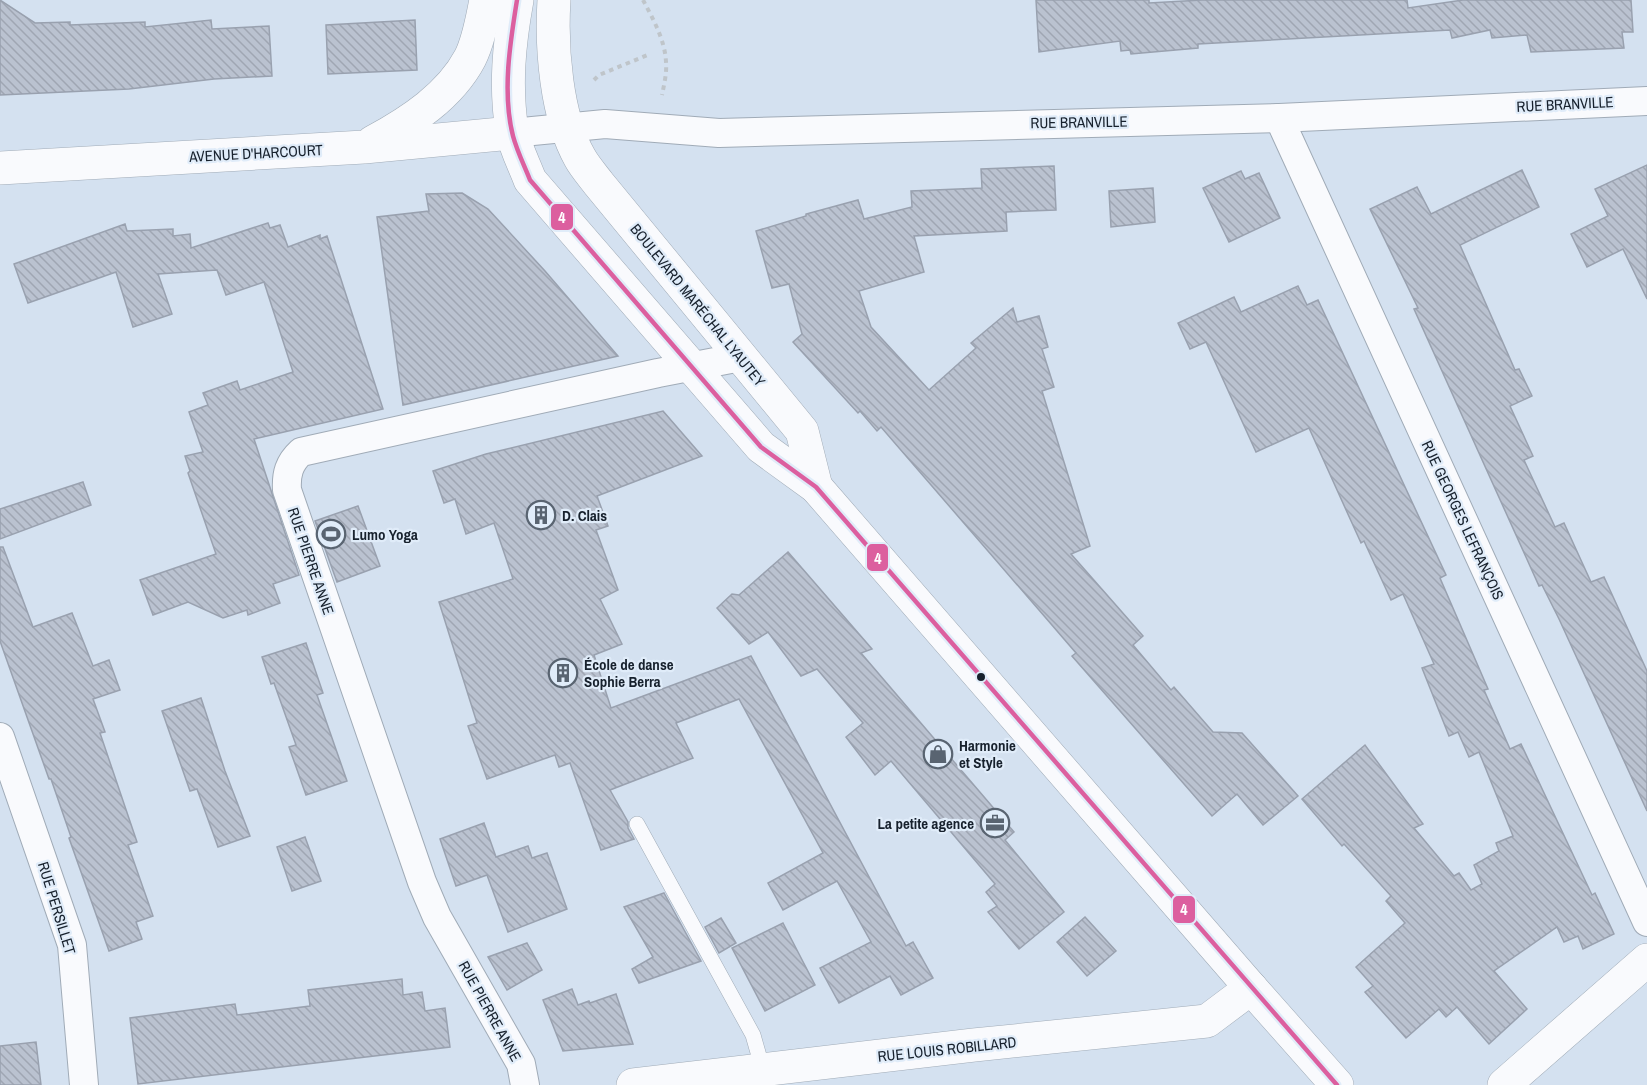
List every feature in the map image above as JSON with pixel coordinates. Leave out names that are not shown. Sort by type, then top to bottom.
[{"type":"main road","points":[[364,147],[407,123],[442,94],[474,49],[486,0]]},
{"type":"main road","name":"BOULEVARD MARÉCHAL LYAUTEY","points":[[517,0],[507,83],[512,133],[530,180],[761,447],[816,487],[1337,1085]]},
{"type":"main road","name":"BOULEVARD MARÉCHAL LYAUTEY","points":[[554,0],[555,68],[567,128],[580,159],[802,430],[816,487]]},
{"type":"main road","name":"AVENUE D'HARCOURT","points":[[0,168],[364,147],[512,133]]},
{"type":"main road","points":[[1504,1085],[1545,1052],[1647,960]]},
{"type":"main road","name":"RUE LOUIS ROBILLARD","points":[[633,1085],[1207,1021],[1251,988]]},
{"type":"street","name":"RUE BRANVILLE","points":[[512,133],[605,124],[719,133],[1279,118],[1647,101]]},
{"type":"street","name":"RUE GEORGES LEFRANÇOIS","points":[[1279,118],[1647,922]]},
{"type":"street","name":"RUE PIERRE ANNE","points":[[525,1085],[521,1064],[437,917],[422,882],[286,490],[286,476],[294,458],[301,452],[741,357]]},
{"type":"street","name":"RUE PERSILLET","points":[[0,737],[72,945],[84,1085]]},
{"type":"lane","points":[[637,824],[753,1035],[763,1070]]},
{"type":"path","points":[[643,0],[655,23],[664,49],[666,64],[658,129]]},
{"type":"path","points":[[592,82],[599,75],[650,54]]},
{"type":"building","points":[[0,0],[35,23],[70,22],[70,25],[145,22],[145,27],[211,20],[212,29],[269,26],[272,76],[214,79],[129,89],[0,95]]},
{"type":"building","points":[[1036,0],[1149,0],[1149,3],[1202,0],[1407,0],[1408,8],[1463,0],[1631,0],[1633,32],[1622,32],[1624,48],[1531,52],[1527,35],[1492,38],[1490,30],[1452,38],[1450,30],[1198,44],[1198,48],[1131,54],[1130,50],[1121,51],[1120,41],[1039,52]]},
{"type":"building","points":[[415,20],[417,70],[328,74],[326,25]]},
{"type":"building","points":[[1647,165],[1647,299],[1623,249],[1587,267],[1571,234],[1608,216],[1595,189]]},
{"type":"building","points":[[1054,166],[1056,210],[1006,212],[1007,231],[914,236],[924,272],[859,291],[871,327],[929,390],[976,348],[971,343],[1013,308],[1017,322],[1039,316],[1048,347],[1042,349],[1054,387],[1042,391],[1090,546],[1071,554],[1143,636],[1133,645],[1171,690],[1174,687],[1213,732],[1242,733],[1298,796],[1263,825],[1237,794],[1212,816],[1072,656],[1076,653],[881,427],[877,431],[860,411],[858,413],[793,342],[802,334],[789,284],[772,288],[756,231],[858,200],[864,219],[912,207],[911,191],[982,188],[981,169]]},
{"type":"building","points":[[1522,170],[1539,207],[1460,245],[1515,370],[1519,369],[1532,396],[1510,406],[1533,456],[1524,460],[1555,527],[1564,523],[1591,582],[1604,577],[1647,671],[1647,811],[1559,619],[1542,585],[1539,586],[1414,309],[1418,308],[1370,209],[1417,187],[1431,214]]},
{"type":"building","points":[[1241,171],[1245,179],[1259,173],[1280,218],[1229,242],[1203,188]]},
{"type":"building","points":[[1153,188],[1155,222],[1111,227],[1109,191]]},
{"type":"building","points":[[462,193],[488,209],[618,356],[403,405],[377,217],[429,211],[426,194]]},
{"type":"building","points":[[268,223],[270,228],[280,225],[288,247],[320,235],[320,239],[327,236],[383,409],[254,439],[299,575],[273,584],[280,603],[248,615],[247,610],[223,618],[188,602],[153,615],[140,580],[216,554],[188,473],[190,471],[185,456],[203,452],[189,412],[208,405],[203,393],[237,381],[240,390],[293,372],[264,282],[226,295],[217,270],[158,274],[172,314],[133,327],[116,272],[28,303],[14,264],[125,224],[127,231],[173,229],[173,236],[190,234],[191,248]]},
{"type":"building","points":[[1298,286],[1307,305],[1318,300],[1446,575],[1440,578],[1488,689],[1484,690],[1510,749],[1521,744],[1592,895],[1595,893],[1614,934],[1583,949],[1578,936],[1564,942],[1557,927],[1494,971],[1527,1009],[1489,1044],[1457,1007],[1446,1017],[1439,1009],[1406,1038],[1365,992],[1373,986],[1356,967],[1405,923],[1386,901],[1391,896],[1344,844],[1342,846],[1302,799],[1365,745],[1423,824],[1414,828],[1454,876],[1459,873],[1471,890],[1482,884],[1474,865],[1499,851],[1496,843],[1513,836],[1479,752],[1469,757],[1458,732],[1449,736],[1422,668],[1434,664],[1403,594],[1391,600],[1364,541],[1361,543],[1309,428],[1256,452],[1206,342],[1190,349],[1178,323],[1234,297],[1241,312]]},
{"type":"building","points":[[663,411],[702,456],[597,496],[608,526],[596,530],[618,590],[600,599],[622,644],[594,655],[611,708],[751,656],[906,946],[913,942],[933,978],[901,995],[890,976],[839,1003],[820,968],[871,942],[837,881],[783,910],[768,883],[823,853],[739,699],[676,723],[693,758],[610,790],[628,822],[628,828],[634,839],[601,850],[570,763],[559,767],[555,755],[487,779],[468,726],[477,723],[439,602],[513,579],[494,523],[466,534],[455,499],[444,503],[433,471],[486,454]]},
{"type":"building","points":[[83,482],[91,505],[0,539],[0,509]]},
{"type":"building","points":[[358,506],[380,566],[337,582],[315,521]]},
{"type":"building","points":[[0,547],[3,547],[33,627],[72,613],[93,666],[109,660],[120,690],[93,699],[105,732],[100,733],[137,842],[128,845],[153,916],[136,922],[142,939],[109,951],[51,779],[49,779],[0,641]]},
{"type":"building","points":[[788,552],[872,649],[861,653],[1014,832],[1005,840],[1064,912],[1019,949],[988,912],[997,906],[986,892],[995,884],[891,761],[875,775],[846,737],[863,723],[817,669],[801,676],[768,632],[749,644],[717,608],[732,594],[739,595]]},
{"type":"building","points":[[306,643],[323,693],[317,695],[347,781],[306,795],[289,747],[296,745],[274,683],[271,684],[262,657]]},
{"type":"building","points":[[201,698],[225,771],[250,836],[218,847],[197,789],[190,791],[162,711]]},
{"type":"building","points":[[484,823],[496,857],[528,846],[532,858],[547,853],[567,909],[508,932],[487,875],[456,886],[440,839]]},
{"type":"building","points":[[305,837],[321,881],[292,891],[277,847]]},
{"type":"building","points":[[664,893],[701,961],[639,983],[632,969],[653,957],[624,907]]},
{"type":"building","points":[[1085,917],[1116,951],[1087,976],[1057,942]]},
{"type":"building","points":[[721,918],[736,943],[719,953],[705,927]]},
{"type":"building","points":[[783,923],[815,985],[765,1011],[732,948]]},
{"type":"building","points":[[527,943],[542,970],[507,990],[488,957]]},
{"type":"building","points":[[402,979],[403,995],[422,992],[425,1011],[445,1008],[450,1047],[138,1084],[130,1018],[235,1004],[237,1015],[310,1006],[308,990]]},
{"type":"building","points":[[572,989],[578,1005],[616,994],[633,1044],[563,1051],[543,1000]]},
{"type":"building","points":[[36,1042],[41,1085],[0,1085],[0,1046]]},
{"type":"transit line","name":"4","points":[[517,0],[510,51],[508,103],[513,136],[530,180],[761,447],[816,487],[1337,1085]]},
{"type":"place","name":"D. Clais","points":[[541,515]]},
{"type":"place","name":"Lumo Yoga","points":[[331,534]]},
{"type":"place","name":"École de danse Sophie Berra","points":[[563,673]]},
{"type":"place","name":"Harmonie et Style","points":[[938,754]]},
{"type":"place","name":"La petite agence","points":[[995,823]]}]
